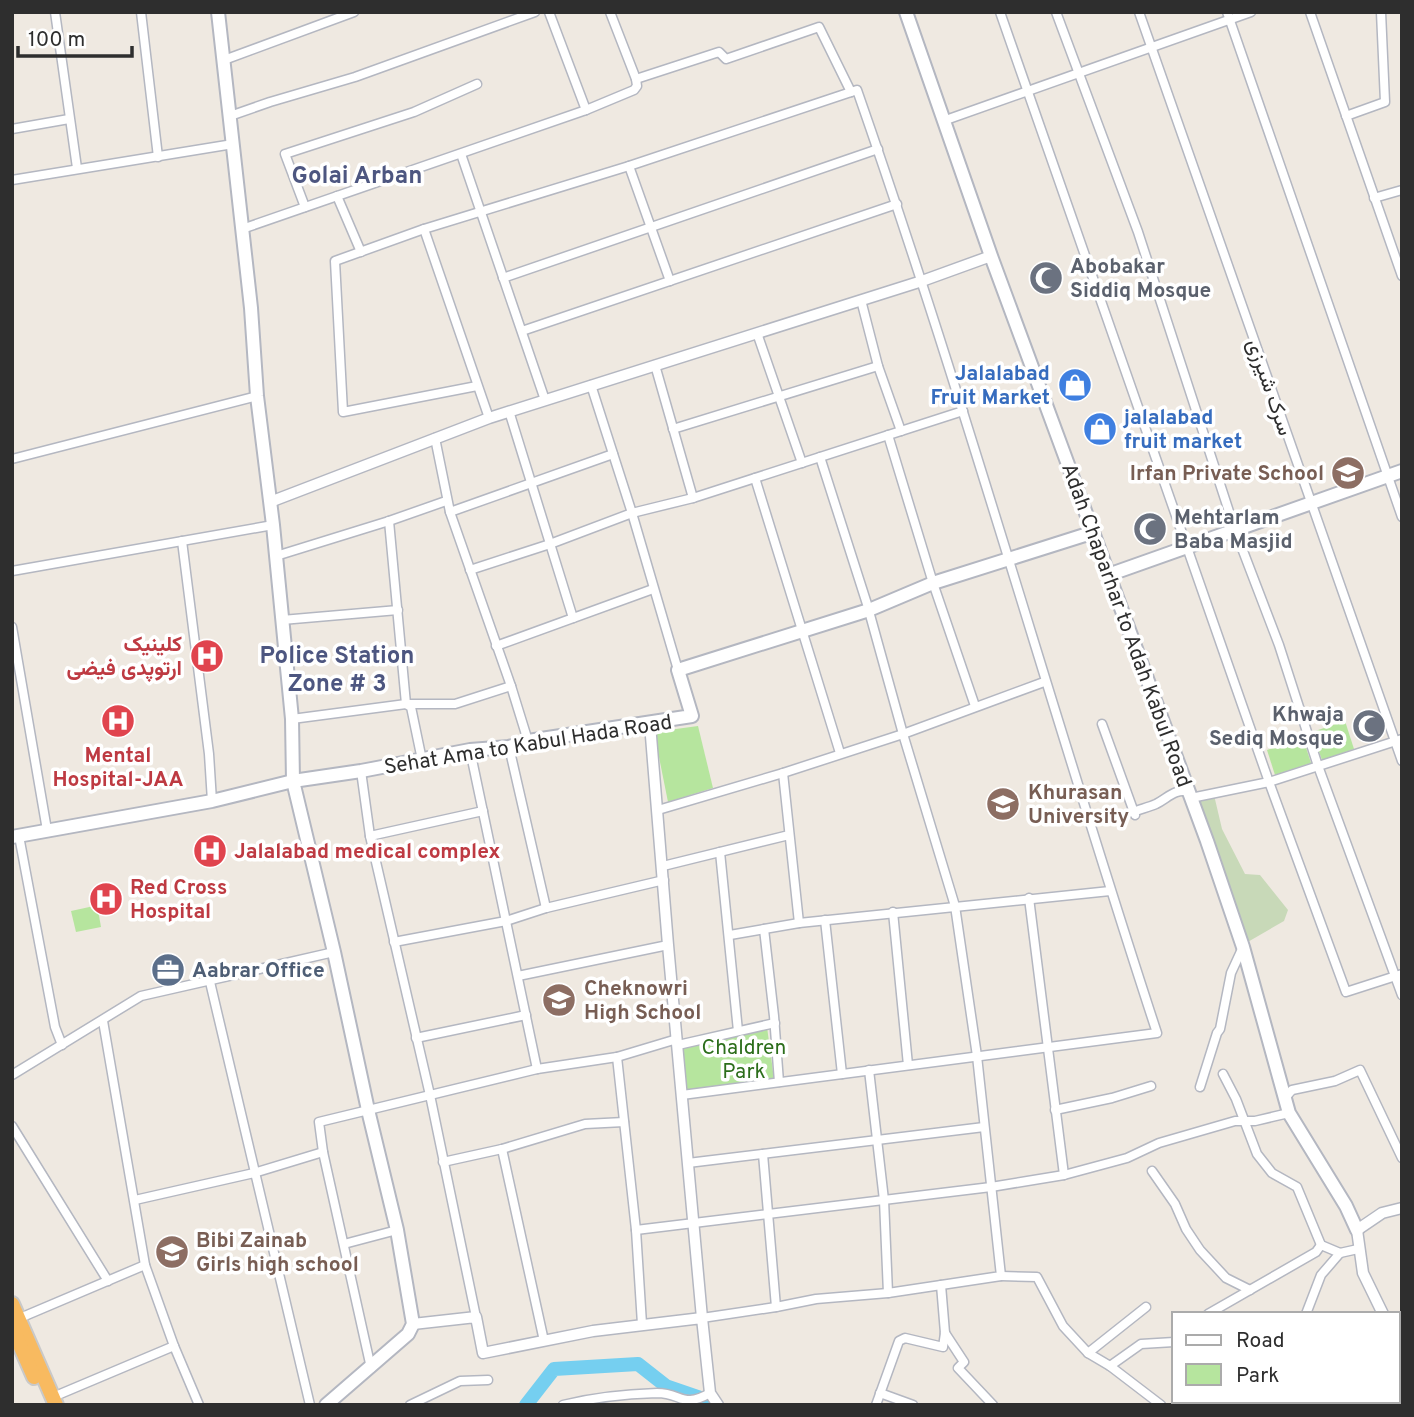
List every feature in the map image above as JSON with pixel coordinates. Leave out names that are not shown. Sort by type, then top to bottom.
[{"type":"highway","points":[[12,1304],[16,1322],[52,1402]]},
{"type":"main road","points":[[218,12],[292,719],[293,781],[397,1230],[413,1324],[408,1334],[326,1405]]},
{"type":"main road","name":"Adah Chaparhar to Adah Kabul Road","points":[[906,12],[991,256],[1091,533],[1190,795],[1243,947],[1289,1113],[1346,1206],[1357,1230]]},
{"type":"main road","points":[[1108,575],[1402,471]]},
{"type":"main road","points":[[678,670],[869,610],[933,583],[1091,533]]},
{"type":"main road","name":"Sehat Ama to Kabul Hada Road","points":[[16,836],[212,801],[293,781],[470,750],[509,747],[528,741],[692,716],[678,670]]},
{"type":"street","points":[[55,12],[77,169]]},
{"type":"street","points":[[141,12],[158,157]]},
{"type":"street","points":[[224,60],[354,12]]},
{"type":"street","points":[[230,116],[355,77],[535,12]]},
{"type":"street","points":[[549,12],[586,110]]},
{"type":"street","points":[[242,229],[586,110],[636,88],[636,79],[610,12]]},
{"type":"street","points":[[1000,12],[1269,782],[1346,992],[1399,975]]},
{"type":"street","points":[[1056,12],[1138,232],[1235,530],[1279,645],[1318,766],[1399,975],[1402,995]]},
{"type":"street","name":"سرک شیرزی","points":[[1139,12],[1311,504],[1398,740],[1402,761]]},
{"type":"street","points":[[943,118],[1238,12]]},
{"type":"street","points":[[1228,16],[1251,12]]},
{"type":"street","points":[[1310,12],[1402,276]]},
{"type":"street","points":[[1346,116],[1385,102],[1381,12]]},
{"type":"street","points":[[1228,16],[1402,517]]},
{"type":"street","points":[[636,79],[719,52],[726,59],[819,27],[851,92]]},
{"type":"street","points":[[305,207],[285,154],[414,112],[477,84]]},
{"type":"street","points":[[477,386],[343,412],[335,261],[424,229],[629,166],[857,90],[922,281],[1044,682],[1157,1033],[682,1095]]},
{"type":"street","points":[[12,129],[69,119]]},
{"type":"street","points":[[12,180],[233,144]]},
{"type":"street","points":[[503,278],[878,149]]},
{"type":"street","points":[[461,154],[545,400]]},
{"type":"street","points":[[629,166],[670,281]]},
{"type":"street","points":[[1374,198],[1402,190]]},
{"type":"street","points":[[337,196],[361,253]]},
{"type":"street","points":[[522,331],[897,204]]},
{"type":"street","points":[[424,229],[489,418]]},
{"type":"street","points":[[270,502],[509,411],[922,281],[991,256]]},
{"type":"street","points":[[862,300],[878,366],[901,431]]},
{"type":"street","points":[[757,333],[802,463]]},
{"type":"street","points":[[655,365],[693,498]]},
{"type":"street","points":[[673,429],[878,366]]},
{"type":"street","points":[[591,385],[678,670]]},
{"type":"street","points":[[12,459],[257,396]]},
{"type":"street","points":[[509,411],[573,618]]},
{"type":"street","points":[[470,570],[632,513],[693,498],[963,411]]},
{"type":"street","points":[[888,435],[933,583],[975,706]]},
{"type":"street","points":[[435,438],[446,501],[528,741]]},
{"type":"street","points":[[450,512],[613,454]]},
{"type":"street","points":[[820,457],[869,610],[903,734],[956,905],[1001,1276]]},
{"type":"street","points":[[755,478],[841,753]]},
{"type":"street","points":[[276,556],[388,522],[446,501]]},
{"type":"street","points":[[388,522],[406,704]]},
{"type":"street","points":[[12,571],[273,525]]},
{"type":"street","points":[[183,541],[209,754],[212,801]]},
{"type":"street","points":[[496,646],[653,589]]},
{"type":"street","points":[[282,620],[398,610]]},
{"type":"street","points":[[12,626],[47,830]]},
{"type":"street","points":[[657,810],[903,734],[1044,682]]},
{"type":"street","points":[[292,719],[406,704],[455,704],[511,686]]},
{"type":"street","points":[[406,704],[411,707],[422,760]]},
{"type":"street","points":[[650,724],[692,1223],[710,1393],[718,1405]]},
{"type":"street","points":[[1102,724],[1134,813],[1182,790],[1190,795],[1269,782],[1398,740]]},
{"type":"street","points":[[509,747],[546,908]]},
{"type":"street","points":[[470,750],[537,1069]]},
{"type":"street","points":[[361,771],[370,836],[430,1095],[483,1353],[642,1324],[702,1318],[816,1299],[888,1293],[1001,1276],[1037,1277],[1063,1326],[1088,1353],[1110,1366],[1161,1405]]},
{"type":"street","points":[[783,773],[799,923]]},
{"type":"street","points":[[370,836],[483,811]]},
{"type":"street","points":[[663,866],[789,835]]},
{"type":"street","points":[[16,836],[55,1027],[62,1045]]},
{"type":"street","points":[[720,852],[738,1031]]},
{"type":"street","points":[[394,942],[506,921],[546,908],[664,880]]},
{"type":"street","points":[[730,935],[799,923],[893,912],[1110,891]]},
{"type":"street","points":[[1028,898],[1065,1175]]},
{"type":"street","points":[[893,912],[908,1065]]},
{"type":"street","points":[[825,920],[842,1074]]},
{"type":"street","points":[[764,929],[779,1082]]},
{"type":"street","points":[[518,976],[668,945]]},
{"type":"street","points":[[1200,1087],[1220,1029],[1231,973],[1243,947]]},
{"type":"street","points":[[12,1075],[141,996],[334,952]]},
{"type":"street","points":[[210,982],[310,1405]]},
{"type":"street","points":[[416,1038],[526,1015]]},
{"type":"street","points":[[103,1021],[145,1265],[199,1405]]},
{"type":"street","points":[[371,1368],[323,1152],[319,1122],[537,1069],[617,1057],[775,1023]]},
{"type":"street","points":[[617,1057],[636,1230],[642,1324]]},
{"type":"street","points":[[869,1070],[884,1200],[888,1293]]},
{"type":"street","points":[[1285,1098],[1292,1090],[1335,1081],[1360,1070],[1402,1158]]},
{"type":"street","points":[[1223,1074],[1257,1154],[1272,1173],[1297,1187],[1321,1245],[1340,1253],[1358,1249]]},
{"type":"street","points":[[1055,1110],[1112,1098],[1151,1086]]},
{"type":"street","points":[[636,1230],[992,1187],[1065,1175],[1126,1158],[1172,1139],[1235,1121],[1255,1121],[1289,1113]]},
{"type":"street","points":[[443,1162],[502,1149],[585,1125],[624,1122]]},
{"type":"street","points":[[12,1126],[108,1280]]},
{"type":"street","points":[[688,1163],[984,1127]]},
{"type":"street","points":[[502,1149],[544,1341]]},
{"type":"street","points":[[135,1200],[254,1173],[323,1152]]},
{"type":"street","points":[[763,1154],[776,1307]]},
{"type":"street","points":[[1152,1171],[1175,1204],[1186,1229],[1200,1250],[1226,1278],[1250,1290]]},
{"type":"street","points":[[1381,1312],[1363,1273],[1357,1230],[1382,1213],[1402,1208]]},
{"type":"street","points":[[344,1244],[397,1230]]},
{"type":"street","points":[[1212,1312],[1316,1252],[1321,1245]]},
{"type":"street","points":[[1307,1312],[1321,1275],[1340,1253]]},
{"type":"street","points":[[16,1322],[145,1265]]},
{"type":"street","points":[[876,1405],[899,1341],[905,1338],[943,1347],[945,1333],[941,1285]]},
{"type":"street","points":[[1088,1353],[1146,1307]]},
{"type":"street","points":[[413,1324],[476,1317]]},
{"type":"street","points":[[945,1333],[964,1362],[958,1368],[993,1405]]},
{"type":"street","points":[[1110,1366],[1141,1344],[1172,1342]]},
{"type":"street","points":[[52,1402],[174,1346]]},
{"type":"street","points":[[410,1405],[460,1381],[488,1380]]},
{"type":"street","points":[[563,1405],[602,1396],[657,1393],[692,1403],[710,1393]]},
{"type":"street","points":[[880,1393],[913,1405]]},
{"type":"street","points":[[617,1395],[621,1405]]},
{"type":"green space","points":[[1345,721],[1354,749],[1322,760],[1312,732]]},
{"type":"green space","points":[[698,726],[713,788],[668,802],[654,732]]},
{"type":"green space","points":[[1303,738],[1311,763],[1275,775],[1267,750]]},
{"type":"green space","points":[[1214,795],[1222,829],[1245,874],[1260,875],[1288,910],[1284,921],[1246,943],[1197,800]]},
{"type":"green space","points":[[94,906],[98,910],[101,927],[76,932],[71,911]]},
{"type":"green space","name":"Chaldren Park","points":[[767,1027],[774,1079],[686,1093],[683,1046]]},
{"type":"waterway","points":[[526,1405],[554,1369],[638,1364],[666,1386],[701,1398],[707,1405]]},
{"type":"place","name":"Abobakar Siddiq Mosque","points":[[1046,278]]},
{"type":"place","name":"Jalalabad Fruit Market","points":[[1075,385]]},
{"type":"place","name":"jalalabad fruit market","points":[[1100,429]]},
{"type":"place","name":"Irfan Private School","points":[[1348,473]]},
{"type":"place","name":"Mehtarlam Baba Masjid","points":[[1150,529]]},
{"type":"place","name":"کلینیک ارتوپدی فیضی","points":[[207,656]]},
{"type":"place","name":"Mental Hospital-JAA","points":[[118,721]]},
{"type":"place","name":"Khwaja Sediq Mosque","points":[[1369,726]]},
{"type":"place","name":"Khurasan University","points":[[1003,804]]},
{"type":"place","name":"Jalalabad medical complex","points":[[210,851]]},
{"type":"place","name":"Red Cross Hospital","points":[[106,899]]},
{"type":"place","name":"Aabrar Office","points":[[168,970]]},
{"type":"place","name":"Cheknowri High School","points":[[559,1000]]},
{"type":"place","name":"Bibi Zainab Girls high school","points":[[172,1252]]},
{"type":"district","name":"Golai Arban","points":[[357,175]]},
{"type":"district","name":"Police Station Zone # 3","points":[[337,669]]}]
